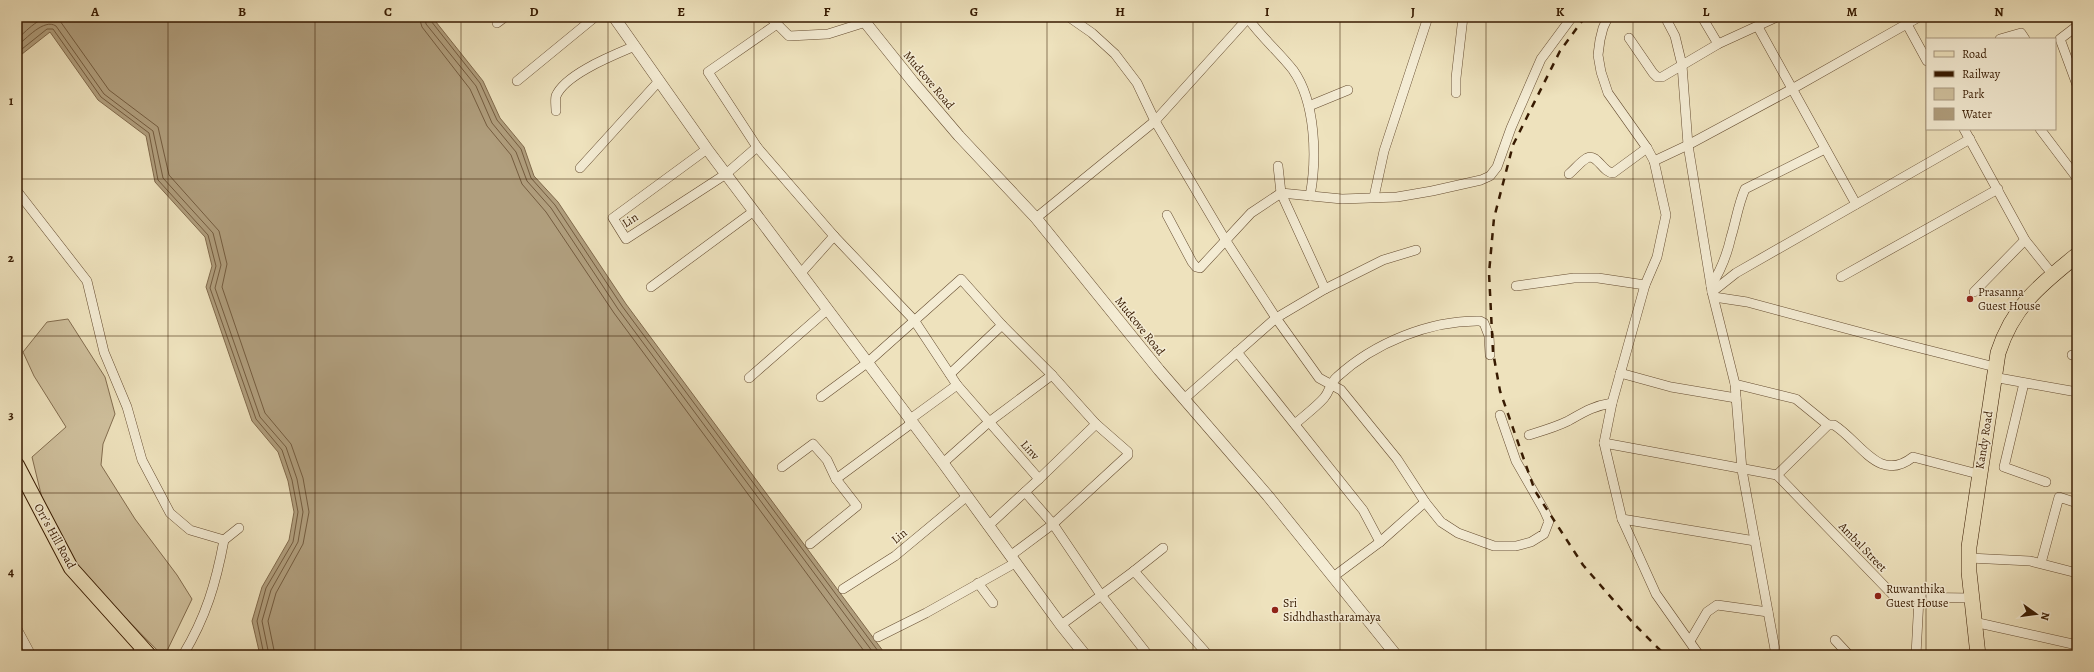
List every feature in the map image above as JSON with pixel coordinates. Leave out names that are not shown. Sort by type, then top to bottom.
[{"type":"highway","name":"Kandy Road","points":[[1978,655],[1969,558],[1970,532],[1994,372],[2004,335],[2017,310],[2030,295],[2077,255]]},
{"type":"main road","name":"Orr’s Hill Road","points":[[18,471],[71,568],[142,653]]},
{"type":"street","points":[[497,23],[505,17]]},
{"type":"street","points":[[517,81],[595,17]]},
{"type":"street","points":[[614,17],[706,150],[801,273],[943,463],[966,497],[1061,625],[1085,655]]},
{"type":"street","points":[[770,17],[789,36],[828,34],[864,20]]},
{"type":"street","points":[[1069,17],[1092,33],[1115,54],[1137,83],[1155,121],[1226,241],[1276,318],[1319,378],[1337,388],[1344,394],[1397,459],[1425,502],[1441,522],[1448,528],[1494,546],[1516,546],[1531,542],[1544,534],[1549,521],[1516,461],[1500,415]]},
{"type":"street","points":[[1374,197],[1384,151],[1428,17]]},
{"type":"street","points":[[1456,93],[1463,17]]},
{"type":"street","points":[[1168,215],[1196,267],[1200,268],[1251,212],[1281,193],[1342,199],[1397,197],[1481,180],[1490,176],[1497,167],[1511,128],[1542,59],[1572,17]]},
{"type":"street","points":[[1608,17],[1603,28],[1598,55],[1601,72],[1608,93],[1647,148],[1654,161],[1666,215],[1657,257],[1645,285],[1620,373],[1604,443],[1622,519],[1656,594],[1699,655]]},
{"type":"street","points":[[1665,17],[1676,36],[1682,66],[1688,145],[1712,291],[1735,384],[1742,470],[1776,655]]},
{"type":"street","points":[[1702,17],[1718,44]]},
{"type":"street","points":[[1629,38],[1652,73],[1657,77],[1662,77],[1718,44],[1777,17]]},
{"type":"street","points":[[1654,161],[1688,145],[1792,89],[1904,20],[1919,17]]},
{"type":"street","points":[[1036,218],[1155,121],[1248,18],[1294,72],[1309,106],[1313,136],[1314,177],[1310,196]]},
{"type":"street","name":"Mudcove Road","points":[[864,20],[913,82],[959,136],[1036,218],[1184,399],[1268,496],[1396,655]]},
{"type":"street","points":[[1904,20],[1926,59]]},
{"type":"street","points":[[777,24],[708,72],[757,147],[834,236],[914,320],[957,385],[836,479]]},
{"type":"street","points":[[2077,26],[2058,40],[2077,85]]},
{"type":"street","points":[[1758,27],[1856,204]]},
{"type":"street","points":[[2004,38],[2021,33],[2024,38]]},
{"type":"street","points":[[556,112],[556,96],[566,84],[591,66],[635,46]]},
{"type":"street","points":[[580,168],[659,81]]},
{"type":"street","points":[[1309,106],[1348,90]]},
{"type":"street","points":[[1965,130],[2025,240],[2053,274]]},
{"type":"street","points":[[2041,130],[2077,178]]},
{"type":"street","points":[[1712,291],[1736,273],[1970,139]]},
{"type":"street","name":"Lin","points":[[706,150],[613,218],[626,239],[726,174],[757,147]]},
{"type":"street","points":[[1569,174],[1587,158],[1591,157],[1595,159],[1605,171],[1613,173],[1647,148]]},
{"type":"street","points":[[1712,291],[1722,268],[1732,236],[1740,200],[1745,190],[1825,149]]},
{"type":"street","points":[[1278,166],[1281,193],[1325,289]]},
{"type":"street","points":[[1841,277],[1998,190]]},
{"type":"street","points":[[17,191],[87,281],[104,352],[127,407],[142,460],[170,513],[190,530],[224,540]]},
{"type":"street","points":[[651,287],[754,211]]},
{"type":"street","points":[[801,273],[834,236]]},
{"type":"street","points":[[1974,292],[2025,240]]},
{"type":"street","points":[[1184,399],[1276,318],[1325,289],[1383,260],[1416,250]]},
{"type":"street","points":[[1516,286],[1574,278],[1598,278],[1645,285]]},
{"type":"street","points":[[821,397],[867,363],[961,279],[1002,325],[1052,375],[1096,424],[1129,454],[1053,524],[1012,559],[978,583],[926,613],[878,637]]},
{"type":"street","points":[[1712,291],[1900,343],[1994,372],[2024,383],[2077,392]]},
{"type":"street","points":[[749,378],[828,309]]},
{"type":"street","points":[[1295,424],[1324,398],[1330,385],[1347,369],[1385,344],[1415,333],[1455,323],[1478,321],[1484,323],[1489,336],[1490,355]]},
{"type":"street","points":[[950,374],[1002,325]]},
{"type":"street","points":[[1237,352],[1363,510],[1380,542]]},
{"type":"street","points":[[1620,373],[1671,387],[1736,398]]},
{"type":"street","points":[[943,463],[989,422],[1052,375]]},
{"type":"street","points":[[2024,383],[2004,467],[2046,482]]},
{"type":"street","points":[[1735,384],[1796,399],[1828,425],[1834,425],[1839,428],[1876,462],[1886,466],[1904,464],[1913,457],[1978,474]]},
{"type":"street","name":"Linv","points":[[957,385],[1039,479],[988,526]]},
{"type":"street","points":[[1529,436],[1568,421],[1588,409],[1612,403]]},
{"type":"street","points":[[1039,479],[1096,424]]},
{"type":"street","points":[[1604,443],[1742,470],[1777,475],[1828,425]]},
{"type":"street","points":[[782,467],[813,444],[827,460],[836,479],[857,506],[810,544]]},
{"type":"street","name":"Ambal Street","points":[[1777,475],[1895,598],[1972,598]]},
{"type":"street","points":[[1025,492],[1053,524],[1101,594],[1148,655]]},
{"type":"street","name":"Lin","points":[[843,589],[896,556],[966,497]]},
{"type":"street","points":[[2041,563],[2059,497],[2077,503]]},
{"type":"street","points":[[1333,577],[1380,542],[1425,502]]},
{"type":"street","points":[[1622,519],[1755,541]]},
{"type":"street","points":[[183,655],[197,633],[216,582],[224,540],[239,528]]},
{"type":"street","points":[[1061,625],[1163,548]]},
{"type":"street","points":[[1969,558],[2041,563],[2077,573]]},
{"type":"street","points":[[1134,571],[1208,655]]},
{"type":"street","points":[[978,583],[993,603]]},
{"type":"street","points":[[1916,655],[1919,598]]},
{"type":"street","points":[[1690,641],[1707,612],[1716,605],[1768,612]]},
{"type":"street","points":[[1974,622],[2077,645]]},
{"type":"street","points":[[17,629],[31,655]]},
{"type":"street","points":[[1835,640],[1848,655]]},
{"type":"green space","points":[[68,319],[105,377],[115,414],[103,444],[101,465],[135,519],[177,575],[192,599],[165,655],[162,655],[95,587],[50,531],[32,457],[66,427],[34,376],[23,352],[47,322]]},
{"type":"water","points":[[17,17],[432,17],[483,81],[500,118],[524,147],[534,176],[558,202],[626,304],[886,655],[260,655],[252,621],[262,587],[289,540],[294,512],[288,481],[278,452],[252,421],[206,287],[212,266],[205,237],[155,182],[146,136],[98,100],[50,32],[17,58]]},
{"type":"railway","points":[[1585,17],[1560,51],[1513,145],[1494,218],[1489,273],[1493,352],[1500,391],[1535,491],[1583,565],[1634,624],[1665,655]]},
{"type":"place","name":"Prasanna Guest House","points":[[1970,299]]},
{"type":"place","name":"Ruwanthika Guest House","points":[[1878,596]]},
{"type":"place","name":"Sri Sidhdhastharamaya","points":[[1275,610]]}]
